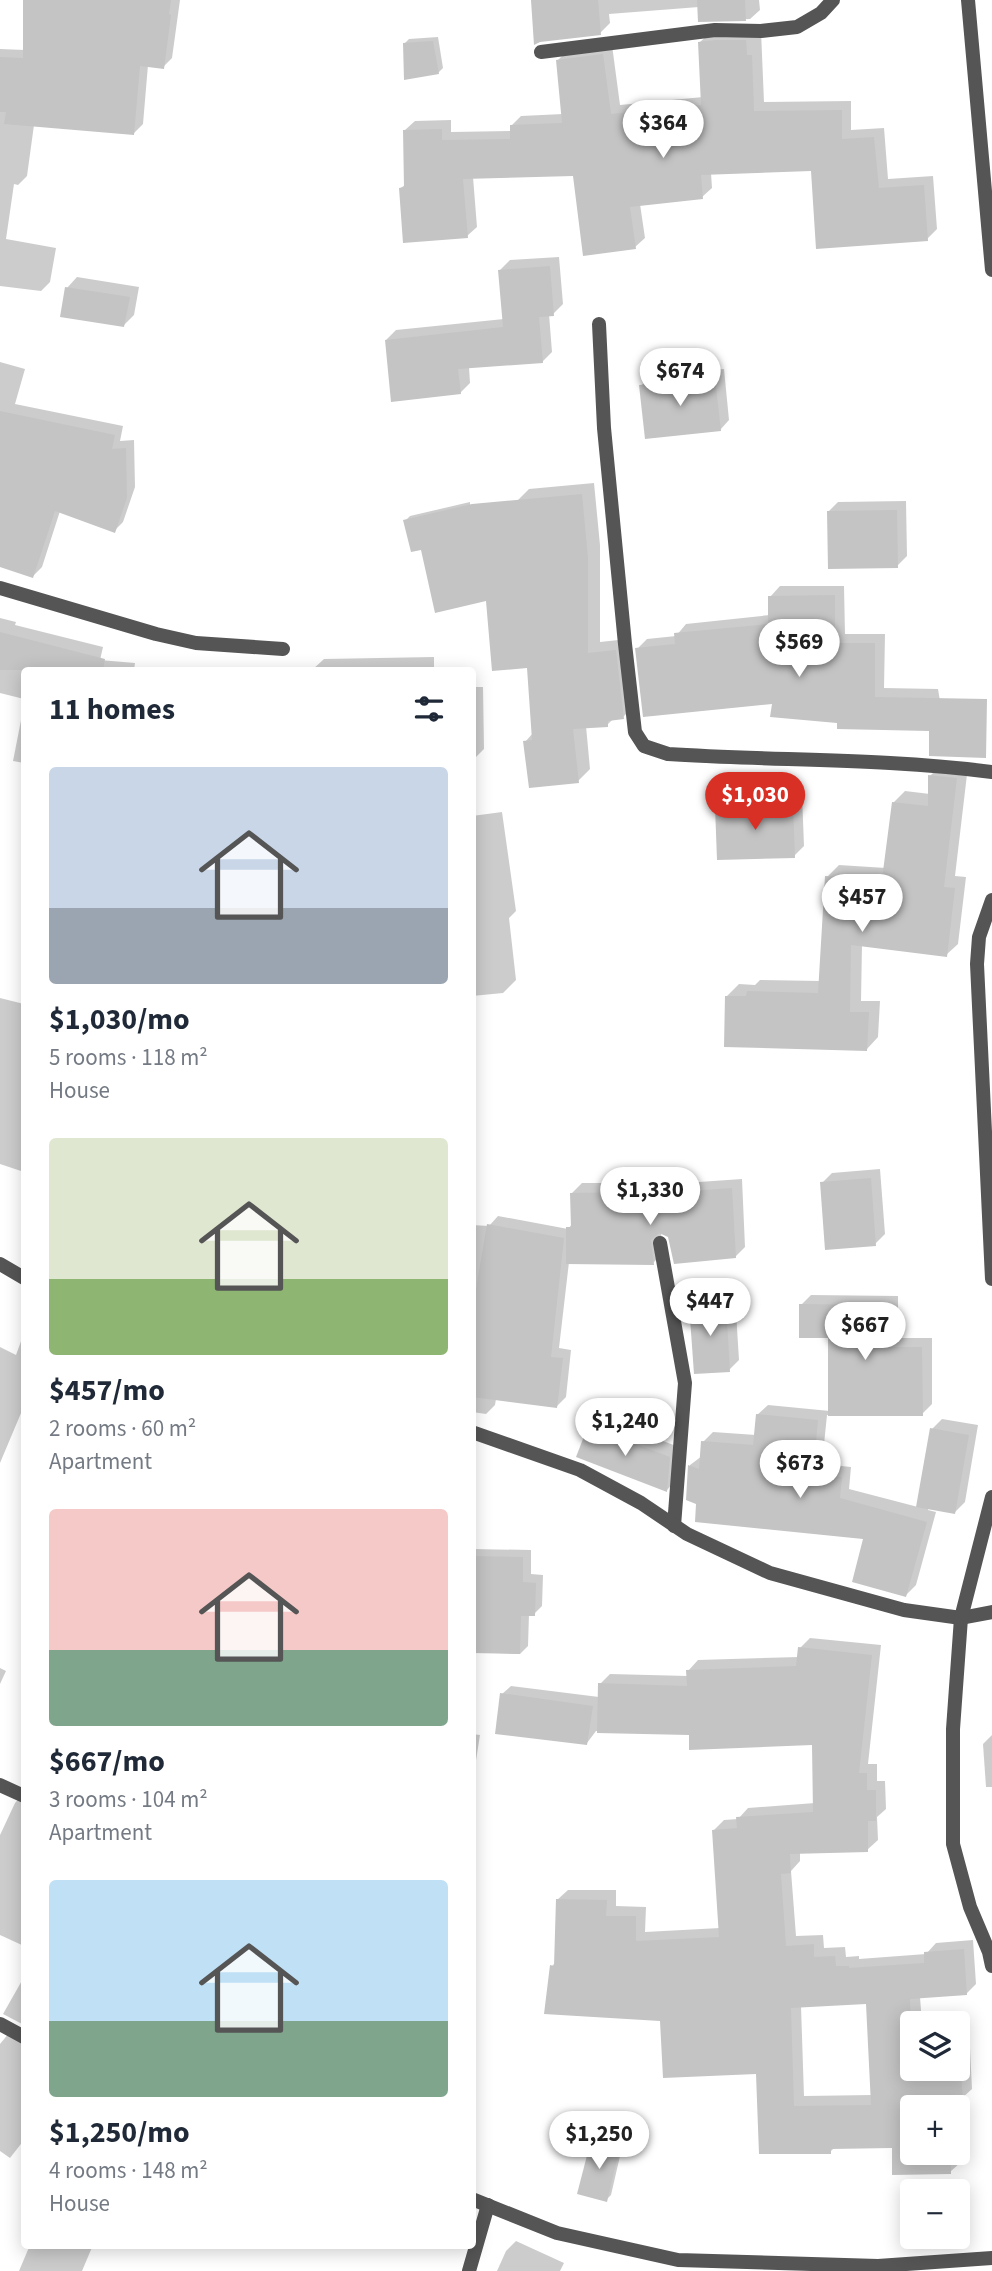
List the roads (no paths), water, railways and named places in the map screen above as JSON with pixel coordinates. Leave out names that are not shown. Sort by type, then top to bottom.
[{"type":"street","points":[[541,52],[715,30],[761,31],[797,27],[821,13],[833,0]]},
{"type":"street","points":[[968,0],[992,270]]},
{"type":"street","points":[[599,324],[604,428],[625,644],[635,732],[644,746],[668,754],[853,760],[948,766],[992,772]]},
{"type":"street","points":[[0,588],[156,634],[197,643],[284,649]]},
{"type":"street","points":[[992,900],[979,937],[977,964],[992,1279]]},
{"type":"street","points":[[660,1243],[685,1383],[674,1526]]},
{"type":"street","points":[[0,1264],[21,1276]]},
{"type":"street","points":[[476,1433],[580,1470],[641,1503],[687,1534],[770,1573],[904,1610],[961,1618],[992,1612]]},
{"type":"street","points":[[992,1497],[961,1618],[953,1729],[953,1844],[970,1907],[992,1966]]},
{"type":"street","points":[[0,1785],[21,1795]]},
{"type":"street","points":[[0,2024],[21,2035]]},
{"type":"street","points":[[476,2200],[557,2233],[678,2259],[878,2266],[992,2258]]},
{"type":"street","points":[[476,2247],[488,2205]]},
{"type":"street","points":[[469,2271],[475,2249]]}]
